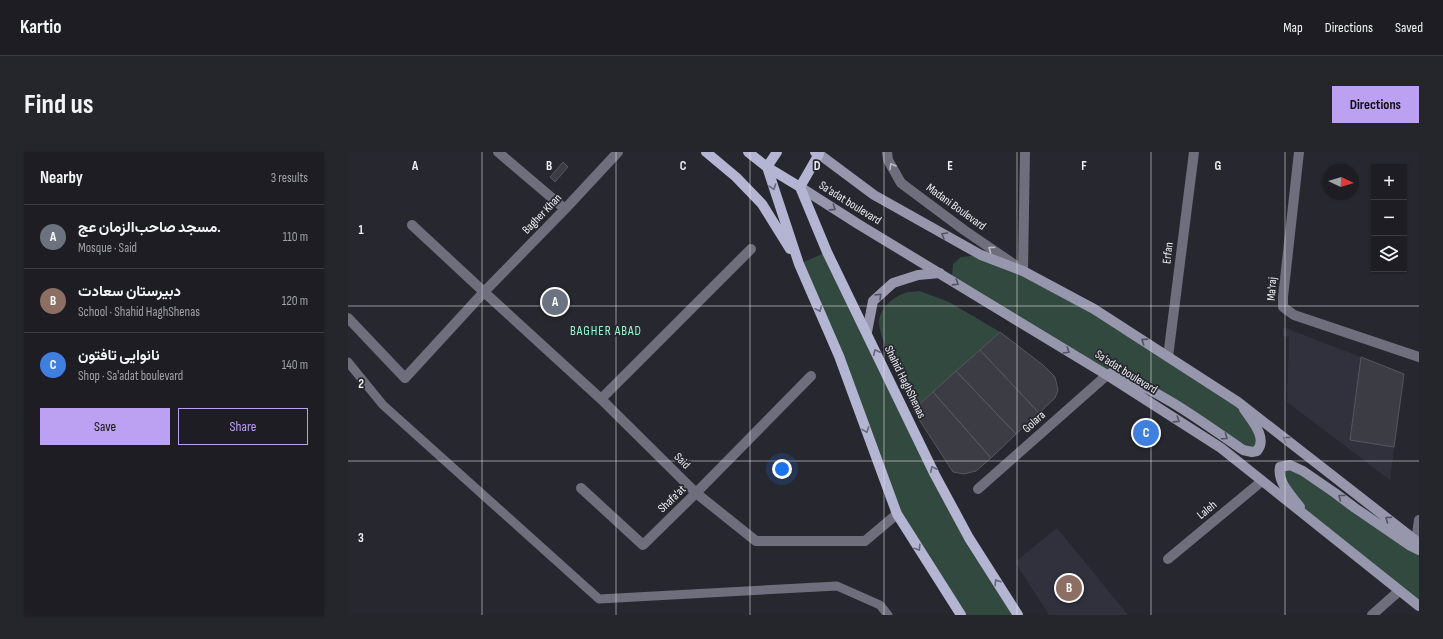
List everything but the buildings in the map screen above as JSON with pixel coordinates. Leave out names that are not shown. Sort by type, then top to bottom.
[{"type":"main road","points":[[706,152],[736,177],[762,204],[799,264]]},
{"type":"main road","points":[[748,152],[767,167],[800,187],[817,153]]},
{"type":"main road","points":[[767,167],[777,152]]},
{"type":"main road","name":"Sa'adat boulevard","points":[[817,153],[874,195],[981,256],[1023,271],[1094,309],[1238,402],[1418,544]]},
{"type":"main road","points":[[767,167],[799,264],[839,356],[896,514],[961,615]]},
{"type":"main road","name":"Sa'adat boulevard","points":[[800,187],[858,224],[1107,375],[1221,448],[1419,606]]},
{"type":"main road","name":"Shahid HaghShenas","points":[[800,187],[827,252],[935,475],[969,538],[1018,615]]},
{"type":"main road","points":[[866,332],[873,301],[893,283],[918,275],[940,273]]},
{"type":"main road","points":[[1092,366],[1140,384],[1192,414],[1243,450],[1252,452],[1257,451],[1261,447],[1262,440],[1255,426],[1238,402]]},
{"type":"main road","points":[[1306,516],[1281,482],[1278,473],[1280,467],[1290,465],[1302,471],[1335,492],[1355,508],[1409,545],[1418,544]]},
{"type":"street","points":[[498,152],[566,209]]},
{"type":"street","name":"Bagher Khan","points":[[348,318],[406,378],[484,292],[566,209],[618,152]]},
{"type":"street","name":"Madani Boulevard","points":[[887,152],[888,160],[901,183],[964,230],[1023,271]]},
{"type":"street","points":[[1023,271],[1026,152]]},
{"type":"street","name":"Erfan","points":[[1168,357],[1194,152]]},
{"type":"street","name":"Ma'raj","points":[[1299,152],[1283,307],[1294,315],[1419,357]]},
{"type":"street","name":"Said","points":[[412,225],[601,399],[696,493],[756,541],[865,541],[896,514]]},
{"type":"street","points":[[601,399],[751,249]]},
{"type":"street","name":"Golara","points":[[978,489],[1107,375]]},
{"type":"street","name":"Shafa'at","points":[[581,488],[643,545],[811,376]]},
{"type":"street","name":"Laleh","points":[[1168,559],[1262,481]]},
{"type":"street","points":[[1418,544],[1419,520]]},
{"type":"street","points":[[1372,615],[1399,590]]},
{"type":"lane","points":[[348,362],[383,405],[599,599],[837,586],[880,605],[888,615]]},
{"type":"shaded area","points":[[1283,327],[1404,374],[1390,480],[1287,402],[1289,337],[1283,336]]},
{"type":"shaded area","points":[[1057,528],[1128,615],[1049,615],[1015,562]]},
{"type":"green space","points":[[827,252],[935,475],[1018,615],[961,615],[897,514],[799,264]]},
{"type":"green space","points":[[981,255],[1023,271],[1238,402],[1262,440],[1252,452],[1192,414],[1092,366],[964,288],[952,275],[953,264],[961,257]]},
{"type":"green space","points":[[920,291],[949,302],[1000,332],[913,410],[887,351],[879,321],[885,307],[892,300],[907,292]]},
{"type":"green space","points":[[1290,465],[1419,550],[1419,606],[1306,516],[1280,467]]},
{"type":"place","name":"مسجد صاحب‌الزمان عج.","points":[[555,302]]},
{"type":"place","name":"نانوایی تافتون","points":[[1146,433]]},
{"type":"place","name":"دبیرستان سعادت","points":[[1069,588]]},
{"type":"district","name":"BAGHER ABAD","points":[[606,331]]}]
